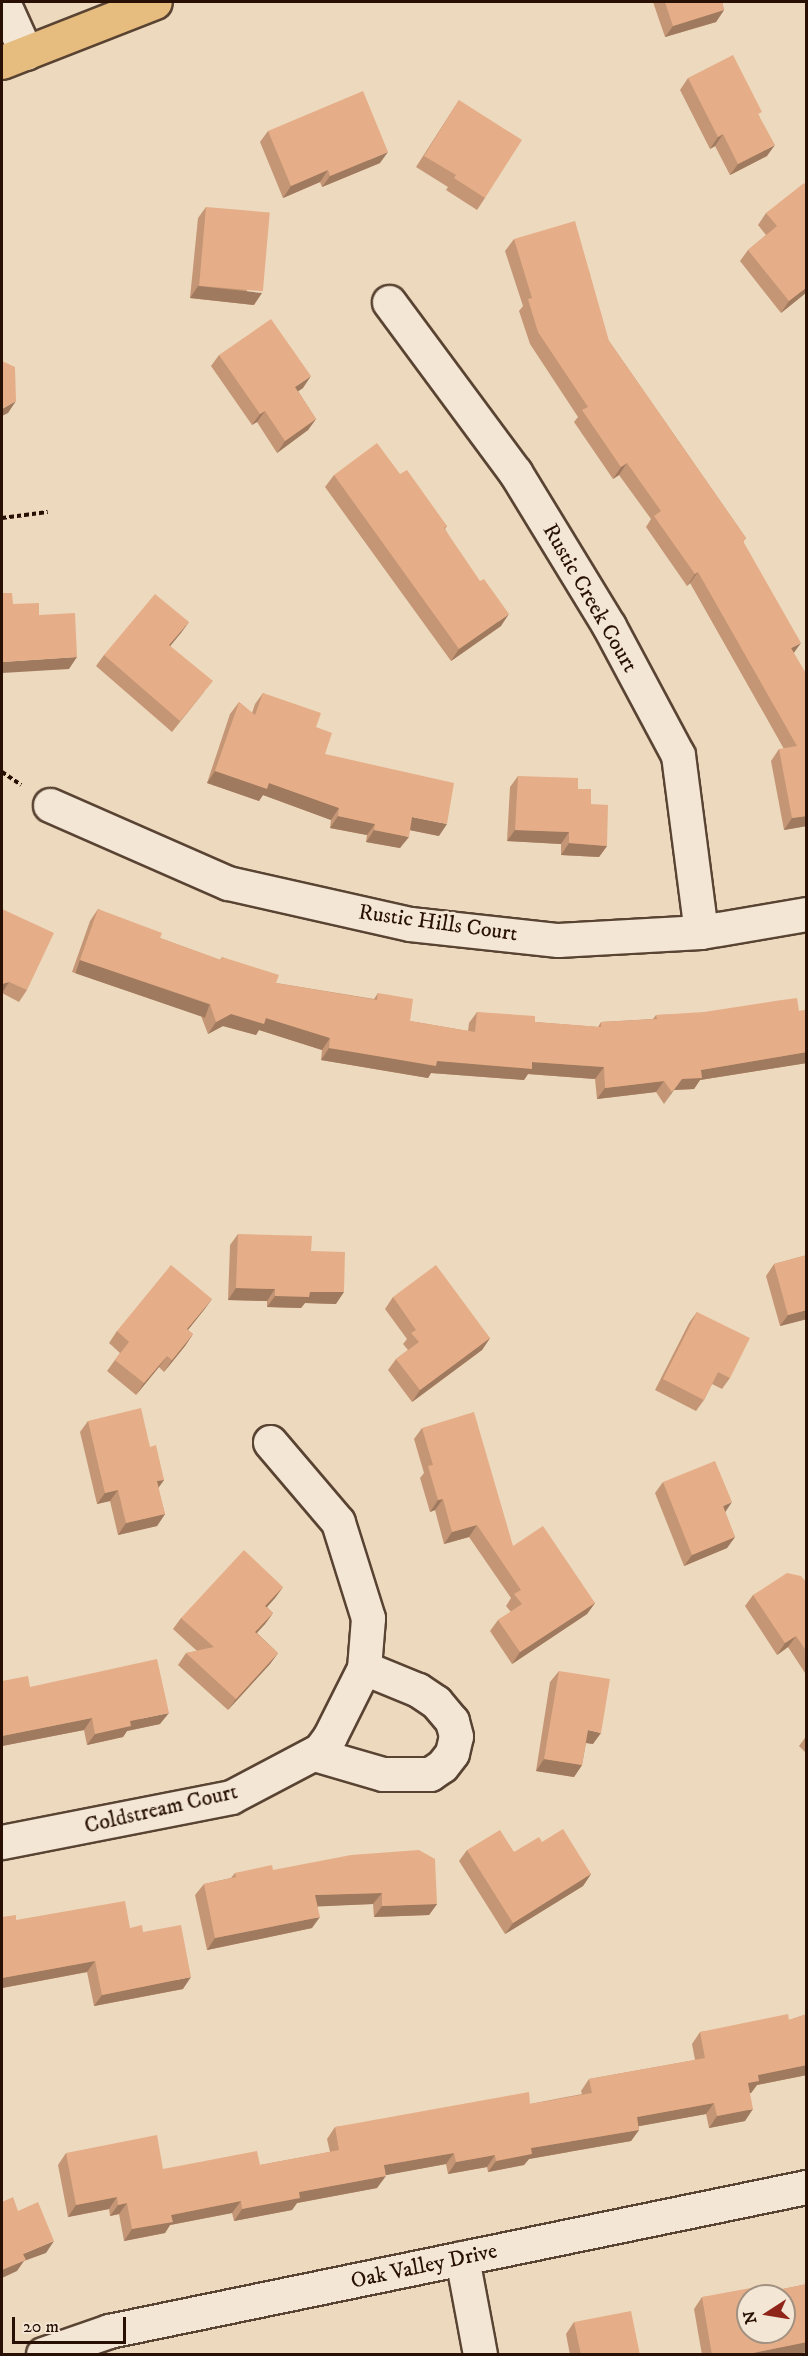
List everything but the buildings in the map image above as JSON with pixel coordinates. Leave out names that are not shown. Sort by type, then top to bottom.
[{"type":"main road","points":[[14,57],[155,2]]},
{"type":"street","points":[[3,2],[14,57]]},
{"type":"street","name":"Rustic Creek Court","points":[[389,302],[515,472],[609,626],[678,755],[701,932]]},
{"type":"street","name":"Rustic Hills Court","points":[[50,805],[228,883],[410,924],[558,940],[701,932],[807,914]]},
{"type":"street","name":"Coldstream Court","points":[[2,1842],[231,1797],[321,1750],[364,1668],[368,1618],[338,1522],[270,1442]]},
{"type":"street","points":[[314,1754],[383,1774],[430,1774],[442,1766],[452,1753],[456,1736],[452,1721],[436,1702],[418,1690],[364,1668]]},
{"type":"street","name":"Oak Valley Drive","points":[[43,2355],[109,2331],[807,2187]]},
{"type":"street","points":[[462,2258],[480,2355]]},
{"type":"path","points":[[2,518],[48,512]]}]
